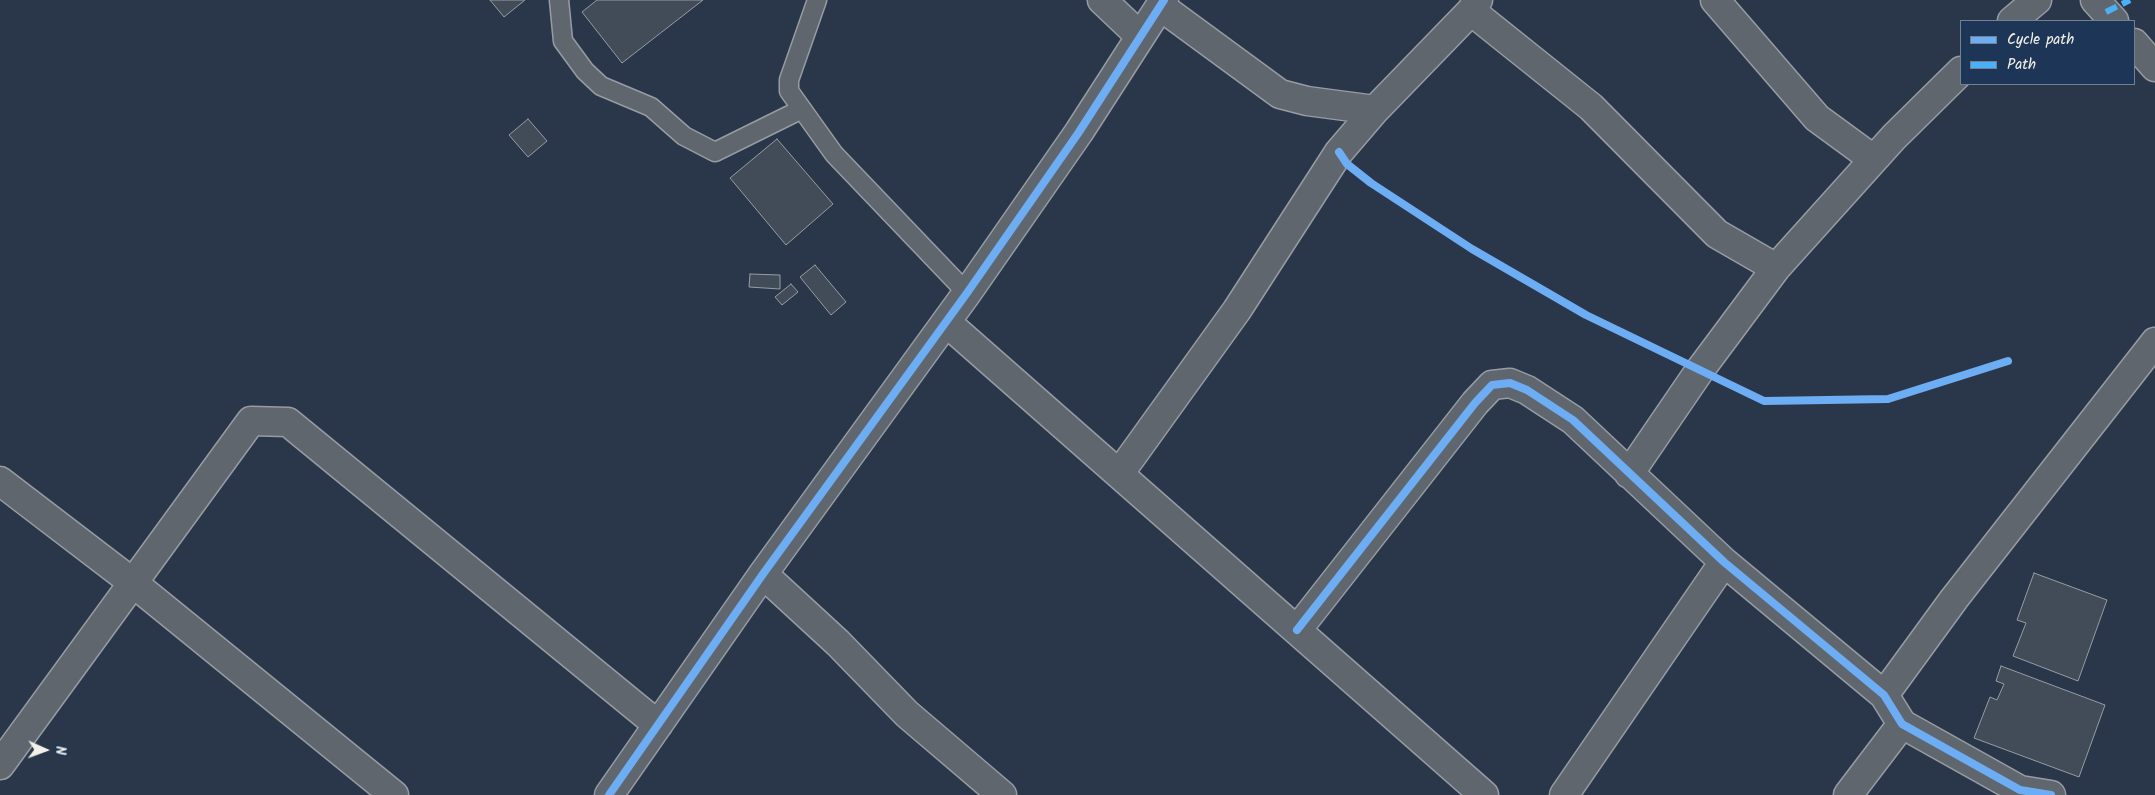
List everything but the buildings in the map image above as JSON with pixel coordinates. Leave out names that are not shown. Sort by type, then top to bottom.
[{"type":"street","points":[[1102,0],[1140,36]]},
{"type":"street","points":[[1714,0],[1817,118],[1873,159]]},
{"type":"street","points":[[2013,20],[2037,0]]},
{"type":"street","points":[[2095,0],[2113,20]]},
{"type":"street","points":[[609,795],[763,574],[967,293],[1079,132],[1162,3],[1280,94],[1307,102],[1374,110]]},
{"type":"street","points":[[1119,474],[1237,310],[1339,152],[1374,110],[1474,6],[1591,107],[1717,234],[1776,268]]},
{"type":"street","points":[[2135,44],[2155,67]]},
{"type":"street","points":[[1629,474],[1700,370],[1776,268],[1873,159],[1960,72]]},
{"type":"street","points":[[946,322],[1484,795]]},
{"type":"street","points":[[1884,695],[1954,599],[2155,342]]},
{"type":"street","points":[[1296,630],[1475,403],[1492,385],[1510,383],[1527,390],[1574,420],[1724,562],[1884,695],[1902,724],[2019,793],[2051,795]]},
{"type":"street","points":[[0,765],[251,421],[288,422],[658,724]]},
{"type":"street","points":[[0,481],[132,582],[394,795]]},
{"type":"street","points":[[1564,795],[1724,562]]},
{"type":"street","points":[[763,574],[838,643],[907,714],[1002,795]]},
{"type":"street","points":[[1848,795],[1902,724]]},
{"type":"lane","points":[[559,0],[563,41],[585,71],[600,86],[651,107],[684,136],[715,152],[802,109]]},
{"type":"lane","points":[[817,0],[789,80],[789,91],[834,154],[967,293]]},
{"type":"marked path","points":[[2106,12],[2130,0]]},
{"type":"cycle path","points":[[609,795],[763,574],[967,293],[1079,132],[1164,0]]},
{"type":"cycle path","points":[[1339,152],[1347,164],[1371,183],[1472,249],[1586,315],[1764,401],[1888,399],[2008,361]]},
{"type":"cycle path","points":[[1297,630],[1475,403],[1492,385],[1510,383],[1527,390],[1573,420],[1724,562],[1884,695],[1902,724],[2020,790],[2051,795]]}]
